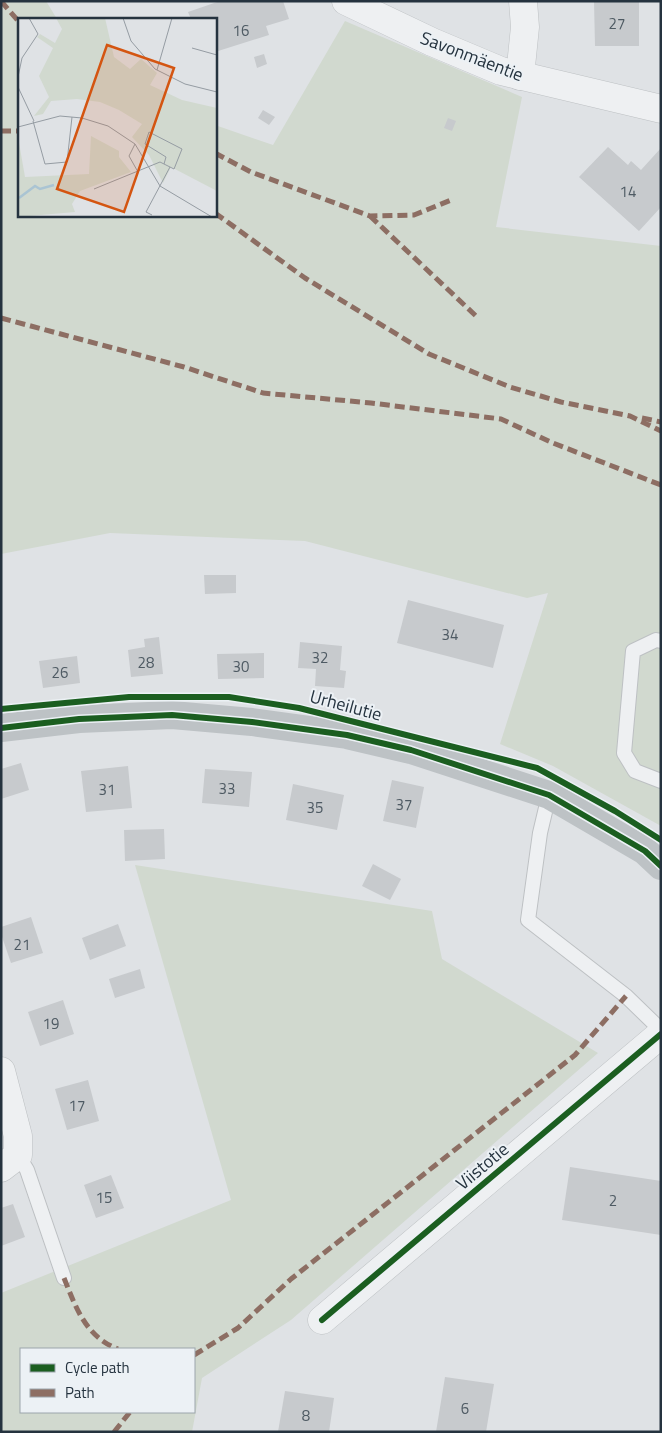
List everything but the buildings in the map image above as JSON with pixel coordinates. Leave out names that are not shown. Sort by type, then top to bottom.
[{"type":"street","name":"Savonmäentie","points":[[346,1],[432,42],[501,71],[661,109]]},
{"type":"street","points":[[520,76],[525,27],[523,1]]},
{"type":"street","name":"Urheilutie","points":[[1,728],[79,719],[172,714],[252,722],[346,735],[411,750],[549,795],[645,851],[661,866]]},
{"type":"street","name":"Viistotie","points":[[322,1320],[661,1034]]},
{"type":"street","points":[[1,1071],[18,1136],[10,1161]]},
{"type":"lane","points":[[661,641],[656,640],[633,651],[624,753],[635,771],[661,781]]},
{"type":"lane","points":[[549,795],[540,833],[528,920],[626,996],[661,1030]]},
{"type":"lane","points":[[10,1161],[27,1170],[64,1278]]},
{"type":"shaded area","points":[[1,1],[46,1],[56,18],[18,18],[18,216],[216,216],[216,125],[273,145],[345,21],[522,97],[496,227],[661,246],[661,826],[553,766],[500,744],[548,593],[527,598],[305,541],[110,533],[1,554]]},
{"type":"shaded area","points":[[135,865],[432,911],[442,959],[598,1053],[291,1320],[202,1378],[192,1432],[1,1432],[1,1293],[231,1200]]},
{"type":"marked path","points":[[1,1],[18,21]]},
{"type":"marked path","points":[[1,131],[18,131]]},
{"type":"marked path","points":[[216,154],[251,172],[370,216],[414,215],[451,200]]},
{"type":"marked path","points":[[216,214],[305,278],[429,354],[510,387],[561,402],[630,416],[661,431]]},
{"type":"marked path","points":[[370,216],[476,316]]},
{"type":"marked path","points":[[1,318],[184,367],[263,393],[371,403],[501,419],[553,443],[661,485]]},
{"type":"marked path","points":[[642,418],[661,422]]},
{"type":"marked path","points":[[195,1354],[238,1328],[291,1279],[575,1055],[626,996]]},
{"type":"marked path","points":[[64,1278],[78,1310],[90,1329],[107,1344],[116,1348]]},
{"type":"marked path","points":[[114,1432],[129,1413]]},
{"type":"cycle path","points":[[1,709],[129,697],[229,697],[299,708],[537,768],[615,811],[661,840]]},
{"type":"cycle path","points":[[1,728],[79,719],[172,715],[252,722],[347,735],[411,750],[549,795],[645,851],[661,866]]},
{"type":"cycle path","points":[[322,1320],[661,1034]]}]
